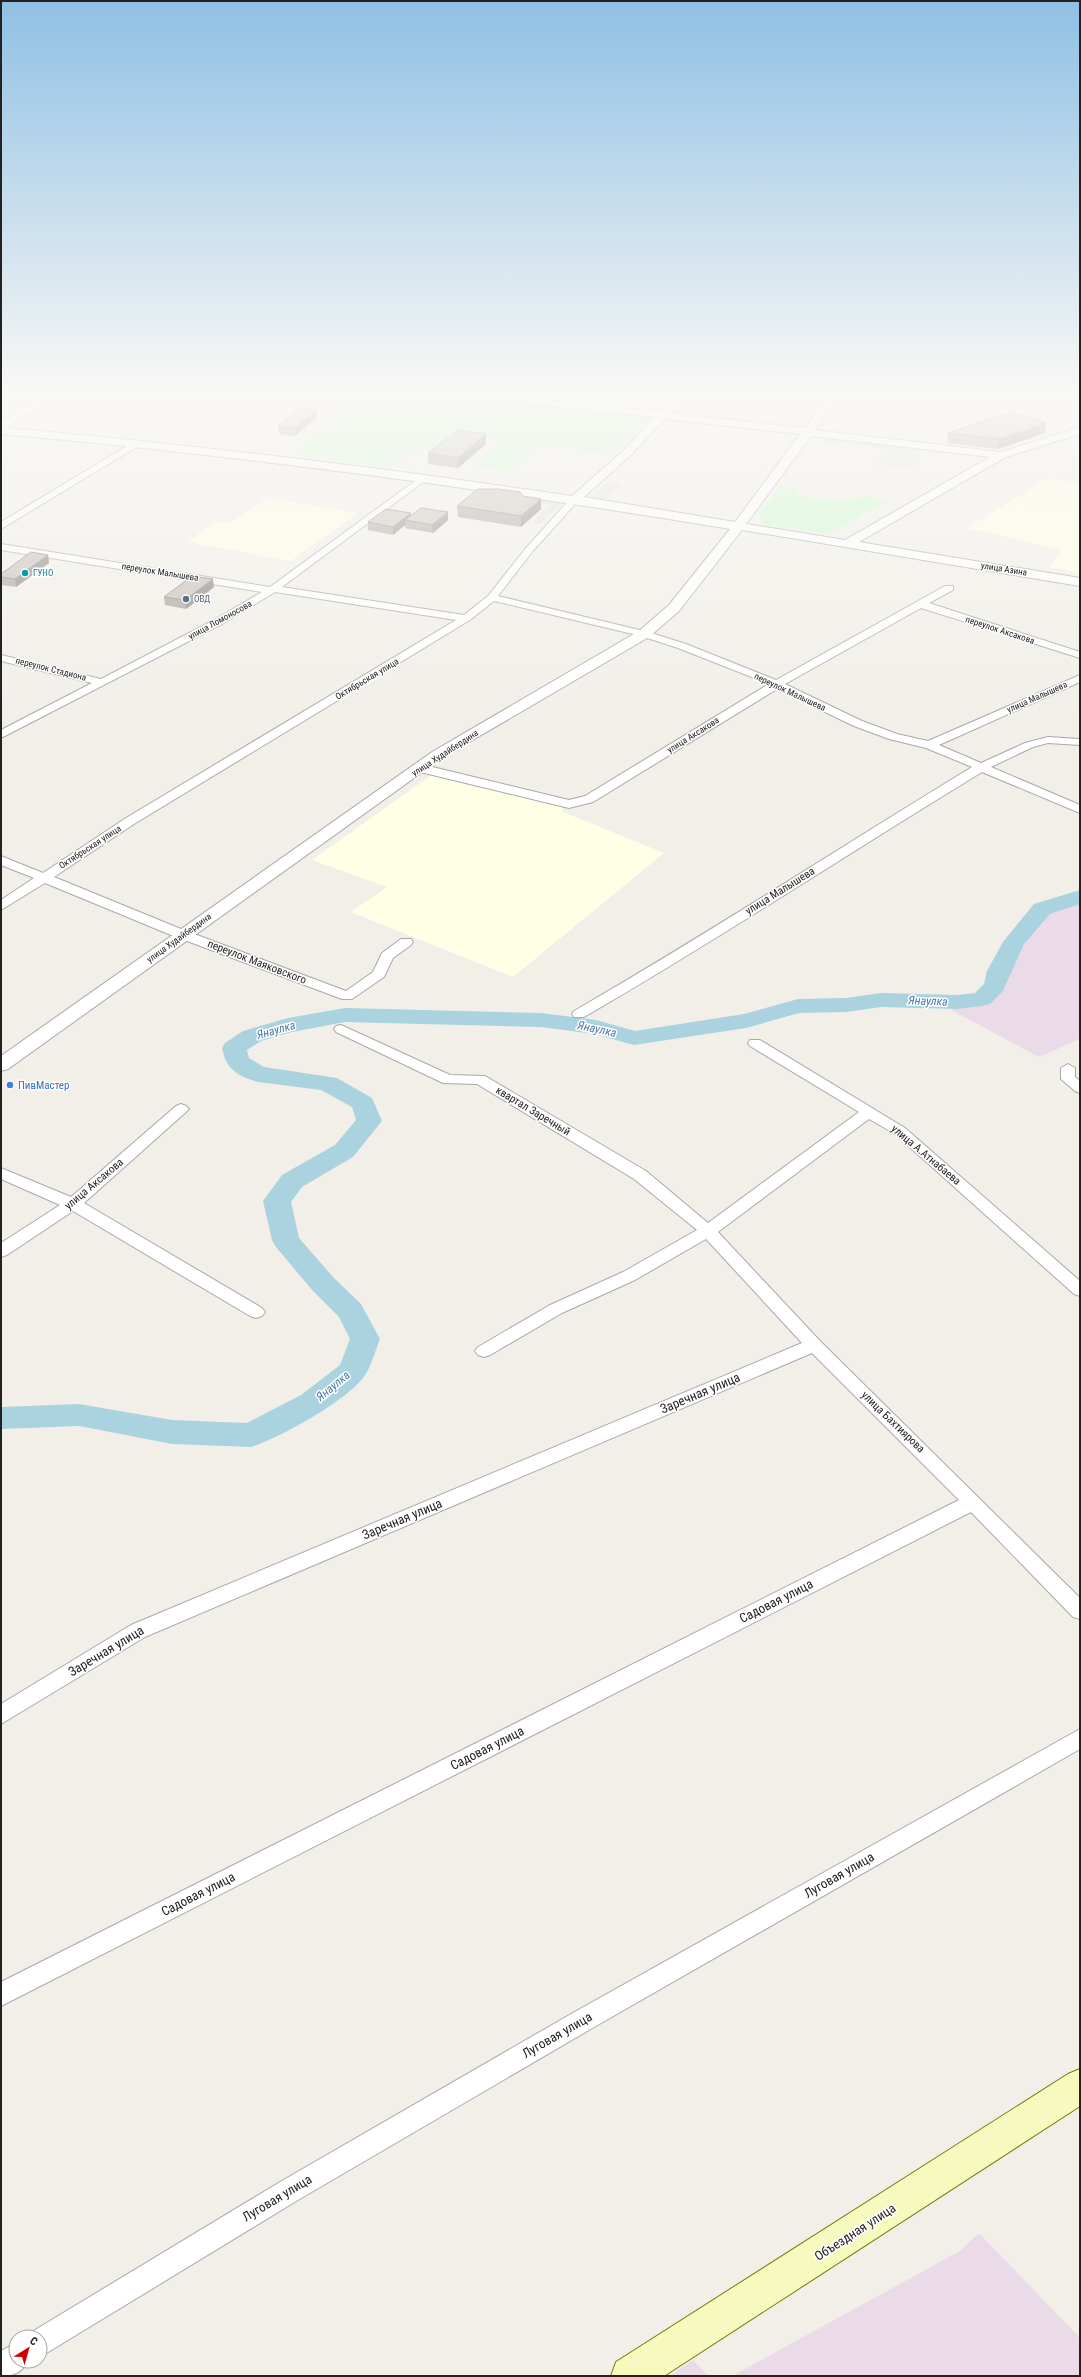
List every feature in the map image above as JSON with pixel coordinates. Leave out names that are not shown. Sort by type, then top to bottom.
[{"type":"main road","name":"Объездная улица","points":[[630,2376],[1080,2086]]},
{"type":"street","points":[[1,526],[39,503]]},
{"type":"street","name":"улица Ломоносова","points":[[1,735],[218,622],[272,590],[389,503]]},
{"type":"street","name":"Октябрьская улица","points":[[1,906],[130,821],[466,618],[492,598],[529,550],[547,532],[572,503]]},
{"type":"street","name":"улица Азина","points":[[592,503],[1080,582]]},
{"type":"street","name":"улица Худайбердина","points":[[1,1065],[185,935],[335,826],[437,755],[644,634],[674,608],[757,503]]},
{"type":"street","points":[[847,544],[918,503]]},
{"type":"street","points":[[698,520],[721,521],[749,513],[749,518],[753,522],[776,533]]},
{"type":"street","points":[[698,520],[718,530],[726,543],[753,535],[776,533]]},
{"type":"street","name":"переулок Малышева","points":[[1,547],[272,590],[466,618]]},
{"type":"street","name":"улица Аксакова","points":[[420,768],[569,804],[589,799],[776,684],[949,588]]},
{"type":"street","name":"переулок Малышева","points":[[492,598],[644,634],[682,646],[776,684],[880,733],[903,741],[929,745],[1080,809]]},
{"type":"street","name":"переулок Аксакова","points":[[920,604],[1080,655]]},
{"type":"street","name":"переулок Стадиона","points":[[1,658],[102,682]]},
{"type":"street","name":"улица Малышева","points":[[929,745],[1080,678]]},
{"type":"street","name":"улица Малышева","points":[[579,1014],[676,958],[861,840],[981,768],[1029,746],[1048,740],[1080,742]]},
{"type":"street","name":"переулок Маяковского","points":[[1,860],[185,935],[347,996],[379,974],[387,956],[406,942]]},
{"type":"street","name":"квартал Заречный","points":[[340,1029],[448,1080],[480,1079],[640,1175],[708,1231]]},
{"type":"street","name":"улица А.Атнабаева","points":[[755,1043],[900,1131],[1080,1290]]},
{"type":"street","points":[[1068,1068],[1068,1079],[1080,1088]]},
{"type":"street","name":"улица Аксакова","points":[[1,1251],[74,1204],[180,1109]]},
{"type":"street","points":[[484,1351],[556,1309],[629,1276],[708,1231],[869,1112]]},
{"type":"street","points":[[1,1173],[74,1204],[256,1312]]},
{"type":"street","name":"улица Бахтиярова","points":[[708,1231],[814,1345],[973,1502],[1080,1611]]},
{"type":"street","name":"Заречная улица","points":[[1,1715],[138,1631],[814,1345]]},
{"type":"street","name":"Садовая улица","points":[[1,1994],[973,1502]]},
{"type":"street","name":"Луговая улица","points":[[48,2338],[302,2183],[587,2018],[1080,1738]]},
{"type":"shaded area","points":[[260,503],[298,503],[358,513],[291,561],[187,542],[218,521],[229,523]]},
{"type":"shaded area","points":[[535,503],[563,503],[540,524],[532,523],[550,505]]},
{"type":"shaded area","points":[[1008,503],[1080,503],[1080,573],[1049,567],[1062,550],[967,528]]},
{"type":"shaded area","points":[[437,771],[562,806],[563,812],[664,853],[513,977],[351,912],[387,887],[312,860]]},
{"type":"shaded area","points":[[1080,897],[1080,1039],[1039,1057],[951,1010],[957,1002],[982,999],[995,987],[999,971],[1014,942],[1042,909]]},
{"type":"shaded area","points":[[979,2233],[1080,2338],[1080,2376],[732,2376],[960,2251]]},
{"type":"shaded area","points":[[693,2360],[708,2376],[670,2376]]},
{"type":"green space","points":[[767,503],[885,503],[829,534],[766,525],[758,514]]},
{"type":"building","points":[[461,503],[536,503],[521,516],[457,506]]},
{"type":"building","points":[[421,508],[448,512],[432,525],[405,520]]},
{"type":"building","points":[[386,509],[411,513],[393,527],[368,522]]},
{"type":"building","points":[[31,552],[48,555],[15,579],[1,577],[1,574]]},
{"type":"building","points":[[192,576],[213,579],[185,600],[164,597]]},
{"type":"waterway","name":"Янаулка","points":[[1,1418],[79,1415],[172,1432],[251,1435],[312,1403],[352,1371],[365,1339],[351,1311],[323,1284],[286,1240],[277,1201],[292,1181],[344,1151],[369,1121],[363,1103],[328,1083],[258,1074],[237,1062],[234,1048],[252,1036],[288,1025],[345,1015],[541,1020],[596,1027],[634,1038],[746,1021],[798,1006],[846,1005],[881,1000],[957,1002],[982,999],[995,986],[999,971],[1014,942],[1042,909],[1080,897]]},
{"type":"place","name":"ГУНО","points":[[25,573]]},
{"type":"place","name":"ОВД","points":[[186,599]]},
{"type":"place","name":"ПивМастер","points":[[10,1085]]}]
